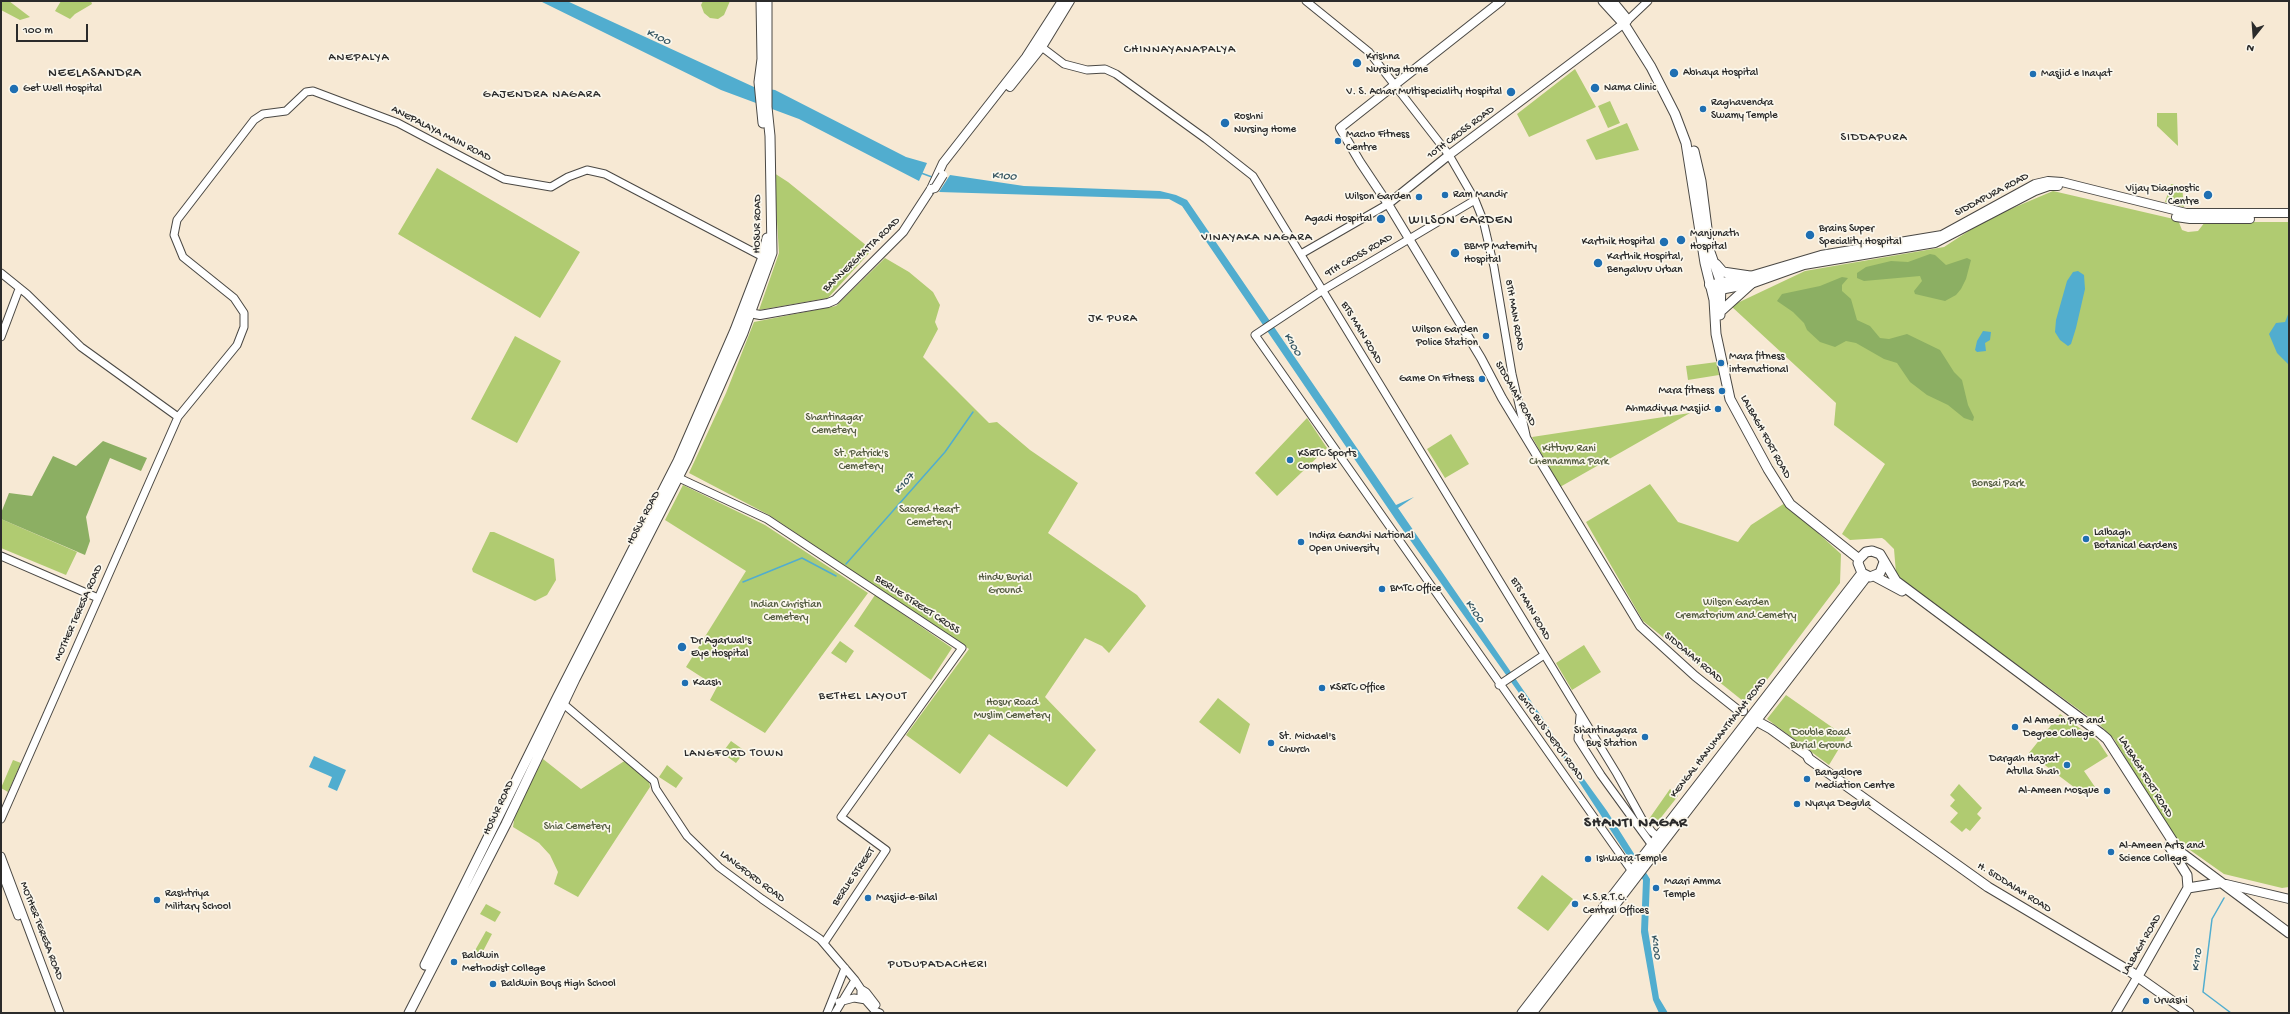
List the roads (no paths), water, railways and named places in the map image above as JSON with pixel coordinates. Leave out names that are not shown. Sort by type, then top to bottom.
[{"type":"main road","name":"HOSUR ROAD","points":[[409,1013],[506,824],[510,811],[560,701],[679,478],[716,398],[746,313],[767,243],[768,215],[765,134],[760,106],[760,1]]},
{"type":"main road","name":"HOSUR ROAD","points":[[404,1013],[416,983],[560,701],[678,461],[746,313],[772,252],[770,136],[767,107],[767,1]]},
{"type":"main road","points":[[1039,45],[1044,32],[1062,1]]},
{"type":"main road","name":"BANNERGHATTA ROAD","points":[[746,313],[760,315],[835,300],[903,232],[931,189],[934,188],[942,173],[1039,45],[1070,1]]},
{"type":"main road","points":[[1393,85],[1501,1]]},
{"type":"main road","points":[[1603,1],[1626,22]]},
{"type":"main road","points":[[1612,1],[1668,86],[1690,136],[1701,181],[1710,252],[1721,287]]},
{"type":"main road","name":"10TH CROSS ROAD","points":[[1388,204],[1449,154],[1626,22]]},
{"type":"main road","name":"LALBAGH FORT ROAD","points":[[1626,22],[1662,89],[1686,143],[1710,288],[1716,334],[1728,394],[1768,469],[1790,504],[1861,557]]},
{"type":"main road","name":"SIDDAIAH ROAD","points":[[1393,85],[1340,128],[1360,162],[1388,204],[1481,358],[1502,398],[1526,435],[1615,587],[1640,626],[1695,676],[1739,711],[1743,711],[1754,719]]},
{"type":"main road","name":"SIDDAPURA ROAD","points":[[1750,280],[1821,255],[1942,235],[2035,184],[2048,181],[2062,182],[2186,213],[2289,213]]},
{"type":"main road","name":"SIDDAPURA ROAD","points":[[1750,280],[1804,265],[1935,243],[2035,191],[2049,186],[2060,186],[2187,219],[2289,218]]},
{"type":"main road","points":[[1710,252],[1723,272],[1750,280]]},
{"type":"main road","points":[[1710,288],[1750,280]]},
{"type":"main road","points":[[1720,312],[1750,280]]},
{"type":"main road","name":"LALBAGH FORT ROAD","points":[[1721,287],[1721,334],[1734,394],[1783,484],[1800,505],[1861,557]]},
{"type":"main road","points":[[1866,552],[1877,552],[1884,562],[1880,573],[1868,575],[1859,568],[1861,557],[1866,552]]},
{"type":"main road","name":"LALBAGH FORT ROAD","points":[[1884,562],[1896,581],[2036,683],[2107,739],[2179,851],[2219,883],[2289,933]]},
{"type":"main road","name":"LALBAGH FORT ROAD","points":[[1868,575],[1904,593],[2100,739],[2187,875],[2188,888]]},
{"type":"main road","name":"KENGAL HANUMANTHAIAH ROAD","points":[[1522,1013],[1654,848],[1868,575]]},
{"type":"main road","name":"H. SIDDAIAH ROAD","points":[[1754,719],[1765,727],[1768,732],[1804,758],[1809,759],[1832,775],[1988,887],[2138,976],[2188,1013]]},
{"type":"main road","name":"KENGAL HANUMANTHAIAH ROAD","points":[[1532,1013],[1637,868]]},
{"type":"main road","points":[[2188,888],[2219,883],[2289,899]]},
{"type":"main road","name":"LALBAGH ROAD","points":[[2116,1013],[2188,888]]},
{"type":"street","name":"8TH MAIN ROAD","points":[[1306,1],[1366,50],[1449,154],[1475,200],[1483,220],[1494,267],[1512,374],[1526,435]]},
{"type":"street","points":[[1626,22],[1648,1]]},
{"type":"street","name":"BTS MAIN ROAD","points":[[1039,45],[1064,64],[1087,70],[1105,69],[1116,74],[1206,139],[1253,176],[1580,716],[1617,774],[1642,819],[1660,840]]},
{"type":"street","name":"ANEPALAYA MAIN ROAD","points":[[178,417],[237,345],[244,327],[244,314],[234,298],[183,257],[174,235],[177,220],[254,120],[262,114],[286,112],[306,92],[314,91],[398,123],[504,179],[551,187],[568,177],[587,170],[605,174],[763,257]]},
{"type":"street","name":"9TH CROSS ROAD","points":[[1255,335],[1323,290],[1475,200]]},
{"type":"street","name":"10TH CROSS ROAD","points":[[1301,254],[1388,204]]},
{"type":"street","points":[[1,273],[27,294],[81,347],[178,417]]},
{"type":"street","points":[[1,337],[19,289]]},
{"type":"street","name":"BMTC BUS DEPOT ROAD","points":[[1255,335],[1452,615],[1499,685],[1637,868]]},
{"type":"street","name":"MOTHER TERESA ROAD","points":[[1,819],[178,417]]},
{"type":"street","name":"BERLIE STREET CROSS","points":[[679,478],[767,519],[962,648],[841,817]]},
{"type":"street","points":[[1,556],[98,598]]},
{"type":"street","points":[[1499,685],[1544,655]]},
{"type":"street","name":"LANGFORD ROAD","points":[[560,701],[654,781],[656,789],[687,836],[716,864],[751,892],[824,943],[846,968],[861,990],[861,995],[875,1011],[880,1013]]},
{"type":"street","points":[[1580,716],[1578,738],[1654,848]]},
{"type":"street","name":"BERLIE STREET","points":[[824,943],[886,850],[841,817]]},
{"type":"street","name":"MOTHER TERESA ROAD","points":[[1,856],[60,1013]]},
{"type":"street","name":"MOTHER TERESA ROAD","points":[[1,871],[55,1013]]},
{"type":"street","points":[[827,1013],[832,998],[846,968]]},
{"type":"street","points":[[835,1013],[854,980]]},
{"type":"street","points":[[861,990],[866,992],[879,1009],[880,1013]]},
{"type":"street","points":[[832,998],[840,1002],[854,998],[866,1000]]},
{"type":"water","name":"K100","points":[[540,1],[567,1],[754,87],[775,90],[906,157],[927,163],[919,181],[799,119],[721,90]]},
{"type":"water","name":"K100","points":[[950,175],[1024,186],[1160,191],[1176,195],[1187,200],[1396,505],[1414,497],[1398,508],[1548,726],[1578,777],[1581,775],[1607,811],[1650,879],[1648,930],[1659,998],[1668,1013],[1659,1013],[1653,1000],[1641,932],[1643,880],[1546,731],[1398,523],[1182,206],[1169,199],[939,192]]},
{"type":"water","points":[[2078,271],[2084,275],[2085,289],[2076,328],[2071,344],[2068,346],[2060,340],[2055,332],[2056,320],[2067,281],[2073,272]]},
{"type":"water","points":[[2289,312],[2289,365],[2277,353],[2269,334],[2276,323],[2285,322]]},
{"type":"water","points":[[1983,331],[1991,332],[1990,340],[1985,343],[1986,351],[1977,352],[1975,350],[1977,341]]},
{"type":"water","points":[[314,756],[346,770],[337,791],[328,787],[332,777],[309,767]]},
{"type":"waterway","name":"K100","points":[[921,173],[932,177]]},
{"type":"waterway","name":"K107","points":[[846,564],[945,452],[973,412]]},
{"type":"waterway","name":"K107","points":[[743,582],[802,558],[836,576]]},
{"type":"waterway","name":"K110","points":[[2224,898],[2212,919],[2203,992],[2231,1013]]},
{"type":"place","name":"Krishna Nursing Home","points":[[1357,63]]},
{"type":"place","name":"Abhaya Hospital","points":[[1674,73]]},
{"type":"place","name":"Masjid e Inayat","points":[[2033,74]]},
{"type":"place","name":"Nama Clinic","points":[[1595,88]]},
{"type":"place","name":"Get Well Hospital","points":[[14,89]]},
{"type":"place","name":"V. S. Achar Multispeciality Hospital","points":[[1511,92]]},
{"type":"place","name":"Raghavendra Swamy Temple","points":[[1703,109]]},
{"type":"place","name":"Roshni Nursing Home","points":[[1225,123]]},
{"type":"place","name":"Macho Fitness Centre","points":[[1338,141]]},
{"type":"place","name":"Ram Mandir","points":[[1445,195]]},
{"type":"place","name":"Vijay Diagnostic Centre","points":[[2208,195]]},
{"type":"place","name":"Wilson Garden","points":[[1419,197]]},
{"type":"place","name":"Agadi Hospital","points":[[1381,219]]},
{"type":"place","name":"Brains Super Speciality Hospital","points":[[1810,235]]},
{"type":"place","name":"Manjunath Hospital","points":[[1681,240]]},
{"type":"place","name":"Karthik Hospital","points":[[1664,242]]},
{"type":"place","name":"BBMP Maternity Hospital","points":[[1455,253]]},
{"type":"place","name":"Karthik Hospital, Bengaluru Urban","points":[[1598,263]]},
{"type":"place","name":"Wilson Garden Police Station","points":[[1486,336]]},
{"type":"place","name":"Mara fitness international","points":[[1721,363]]},
{"type":"place","name":"Game On Fitness","points":[[1482,379]]},
{"type":"place","name":"Mara fitness","points":[[1722,391]]},
{"type":"place","name":"Ahmadiyya Masjid","points":[[1718,409]]},
{"type":"place","name":"KSRTC Sports Complex","points":[[1290,460]]},
{"type":"place","name":"Lalbagh Botanical Gardens","points":[[2086,539]]},
{"type":"place","name":"Indira Gandhi National Open University","points":[[1301,542]]},
{"type":"place","name":"BMTC Office","points":[[1382,589]]},
{"type":"place","name":"Dr Agarwal's Eye Hospital","points":[[682,647]]},
{"type":"place","name":"Kaash","points":[[685,683]]},
{"type":"place","name":"KSRTC Office","points":[[1322,688]]},
{"type":"place","name":"Al Ameen Pre and Degree College","points":[[2015,727]]},
{"type":"place","name":"Shantinagara Bus Station","points":[[1645,737]]},
{"type":"place","name":"St. Michael's Church","points":[[1271,743]]},
{"type":"place","name":"Dargah Hazrat Atulla Shah","points":[[2067,765]]},
{"type":"place","name":"Bangalore Mediation Centre","points":[[1807,779]]},
{"type":"place","name":"Al-Ameen Mosque","points":[[2107,791]]},
{"type":"place","name":"Nyaya Degula","points":[[1797,804]]},
{"type":"place","name":"Al-Ameen Arts and Science College","points":[[2111,852]]},
{"type":"place","name":"Ishwara Temple","points":[[1588,859]]},
{"type":"place","name":"Maari Amma Temple","points":[[1656,888]]},
{"type":"place","name":"Masjid-e-Bilal","points":[[868,898]]},
{"type":"place","name":"Rashtriya Military School","points":[[157,900]]},
{"type":"place","name":"K.S.R.T.C. Central Offices","points":[[1575,904]]},
{"type":"place","name":"Baldwin Methodist College","points":[[454,962]]},
{"type":"place","name":"Baldwin Boys High School","points":[[493,984]]},
{"type":"place","name":"Urvashi","points":[[2146,1001]]},
{"type":"district","name":"CHINNAYANAPALYA","points":[[1180,50]]},
{"type":"district","name":"ANEPALYA","points":[[359,58]]},
{"type":"district","name":"NEELASANDRA","points":[[95,74]]},
{"type":"district","name":"GAJENDRA NAGARA","points":[[542,95]]},
{"type":"district","name":"SIDDAPURA","points":[[1874,138]]},
{"type":"district","name":"WILSON GARDEN","points":[[1461,221]]},
{"type":"district","name":"VINAYAKA NAGARA","points":[[1257,238]]},
{"type":"district","name":"JK PURA","points":[[1113,319]]},
{"type":"district","name":"BETHEL LAYOUT","points":[[863,697]]},
{"type":"district","name":"LANGFORD TOWN","points":[[734,754]]},
{"type":"district","name":"SHANTI NAGAR","points":[[1636,824]]},
{"type":"district","name":"PUDUPADACHERI","points":[[938,965]]},
{"type":"park label","name":"Shantinagar Cemetery","points":[[834,424]]},
{"type":"park label","name":"Kitturu Rani Chennamma Park","points":[[1569,455]]},
{"type":"park label","name":"St. Patrick's Cemetery","points":[[861,460]]},
{"type":"park label","name":"Bonsai Park","points":[[1998,484]]},
{"type":"park label","name":"Sacred Heart Cemetery","points":[[929,516]]},
{"type":"park label","name":"Hindu Burial Ground","points":[[1005,584]]},
{"type":"park label","name":"Wilson Garden Crematorium and Cemetry","points":[[1736,609]]},
{"type":"park label","name":"Indian Christian Cemetery","points":[[786,611]]},
{"type":"park label","name":"Hosur Road Muslim Cemetery","points":[[1012,709]]},
{"type":"park label","name":"Double Road Burial Ground","points":[[1821,739]]},
{"type":"park label","name":"Shia Cemetery","points":[[577,827]]}]
